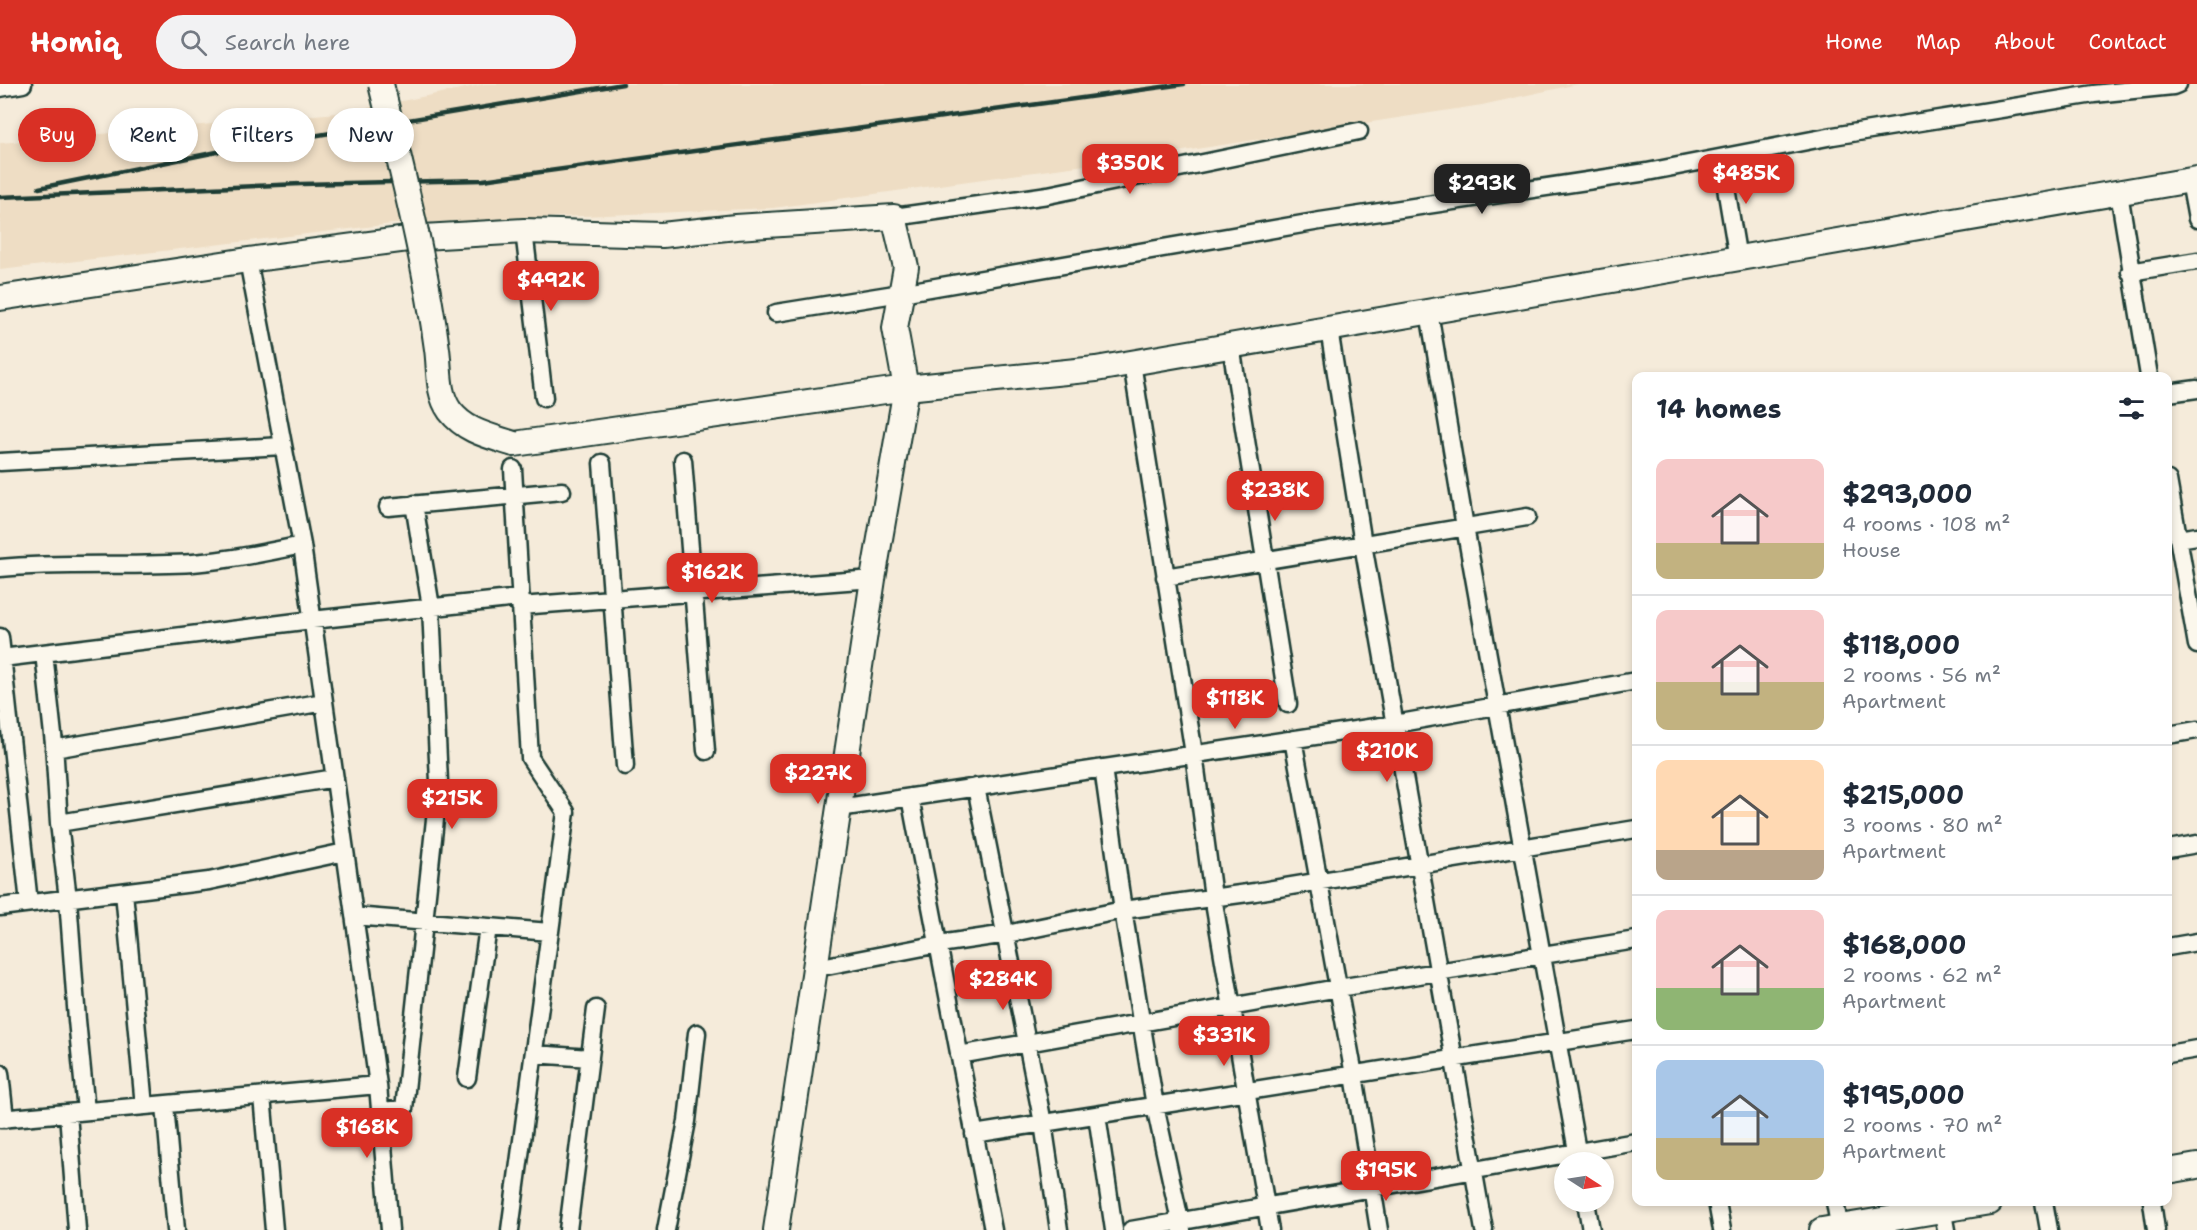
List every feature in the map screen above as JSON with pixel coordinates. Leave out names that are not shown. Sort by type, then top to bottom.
[{"type":"street","points":[[0,88],[23,84]]},
{"type":"street","points":[[381,84],[422,253],[437,351],[440,387],[449,410],[470,429],[514,444],[906,388],[1096,369],[2194,180],[2197,219]]},
{"type":"street","points":[[776,313],[1320,221],[1647,172],[1833,136],[2071,97],[2178,84]]},
{"type":"street","points":[[0,298],[248,260],[423,237],[524,231],[662,235],[736,227],[894,217],[1048,195],[1359,131]]},
{"type":"street","points":[[1721,158],[1738,259]]},
{"type":"street","points":[[2119,193],[2130,273],[2148,372]]},
{"type":"street","points":[[776,1230],[873,579],[906,388],[895,328],[906,267],[894,217]]},
{"type":"street","points":[[524,231],[544,398]]},
{"type":"street","points":[[248,260],[302,545],[378,1086],[390,1230]]},
{"type":"street","points":[[2130,273],[2197,261]]},
{"type":"street","points":[[1429,312],[1465,527],[1577,1152]]},
{"type":"street","points":[[1329,329],[1419,865],[1484,1230]]},
{"type":"street","points":[[1230,346],[1288,704]]},
{"type":"street","points":[[1131,363],[1194,754],[1213,897],[1270,1230]]},
{"type":"street","points":[[2172,392],[2197,389]]},
{"type":"street","points":[[0,462],[283,446]]},
{"type":"street","points":[[683,460],[706,751]]},
{"type":"street","points":[[602,463],[625,766]]},
{"type":"street","points":[[510,1230],[566,812],[530,758],[519,602],[513,469]]},
{"type":"street","points":[[388,507],[562,491]]},
{"type":"street","points":[[380,1111],[404,1109],[439,782],[431,607],[414,504]]},
{"type":"street","points":[[2172,504],[2197,645]]},
{"type":"street","points":[[1165,577],[1527,517]]},
{"type":"street","points":[[2178,539],[2197,536]]},
{"type":"street","points":[[0,568],[36,565],[122,566],[191,563],[241,558],[302,545]]},
{"type":"street","points":[[2,658],[431,607],[611,599],[873,579]]},
{"type":"street","points":[[0,637],[29,903]]},
{"type":"street","points":[[44,653],[86,1111]]},
{"type":"street","points":[[839,808],[1395,724],[1632,682]]},
{"type":"street","points":[[54,749],[324,702]]},
{"type":"street","points":[[2172,734],[2197,730]]},
{"type":"street","points":[[1293,739],[1354,1075],[1379,1230]]},
{"type":"street","points":[[1103,768],[1123,910],[1155,1106],[1181,1226]]},
{"type":"street","points":[[58,823],[335,778]]},
{"type":"street","points":[[976,787],[1043,1123],[1059,1230]]},
{"type":"street","points":[[910,797],[993,1230]]},
{"type":"street","points":[[816,968],[939,944],[1007,934],[1123,910],[1319,881],[1632,830]]},
{"type":"street","points":[[2172,848],[2197,844]]},
{"type":"street","points":[[0,907],[209,880],[345,852]]},
{"type":"street","points":[[124,892],[144,1106]]},
{"type":"street","points":[[354,916],[550,932]]},
{"type":"street","points":[[467,1078],[488,927]]},
{"type":"street","points":[[959,1055],[1338,988],[1632,941]]},
{"type":"street","points":[[2172,946],[2197,942]]},
{"type":"street","points":[[568,1230],[596,1009]]},
{"type":"street","points":[[974,1134],[1632,1031]]},
{"type":"street","points":[[666,1230],[687,1121],[697,1033]]},
{"type":"street","points":[[2172,1053],[2197,1049]]},
{"type":"street","points":[[534,1054],[590,1058]]},
{"type":"street","points":[[0,1073],[3,1119],[378,1086]]},
{"type":"street","points":[[262,1096],[274,1230]]},
{"type":"street","points":[[165,1105],[176,1230]]},
{"type":"street","points":[[68,1113],[77,1230]]},
{"type":"street","points":[[1097,1115],[1114,1230]]},
{"type":"street","points":[[1597,1152],[1632,1143]]},
{"type":"street","points":[[1131,1230],[1181,1226],[1372,1187],[1554,1160]]},
{"type":"street","points":[[2172,1170],[2197,1166]]},
{"type":"street","points":[[1719,1206],[1722,1230]]},
{"type":"street","points":[[1835,1206],[1834,1229],[1943,1214],[1974,1206]]},
{"type":"street","points":[[2045,1206],[2049,1230]]},
{"type":"street","points":[[2153,1206],[2156,1230]]},
{"type":"street","points":[[1588,1212],[1591,1230]]},
{"type":"shaded area","points":[[485,84],[1578,84],[1482,105],[1151,156],[773,208],[392,224],[0,270],[0,143],[18,141],[18,162],[96,162],[96,134],[108,133],[108,162],[198,162],[198,125],[210,124],[210,162],[315,162],[315,115],[327,114],[327,162],[414,162],[414,108],[368,108]]},
{"type":"railway","points":[[39,188],[217,152],[623,84]]},
{"type":"railway","points":[[0,197],[301,184],[483,180],[1184,84]]}]
